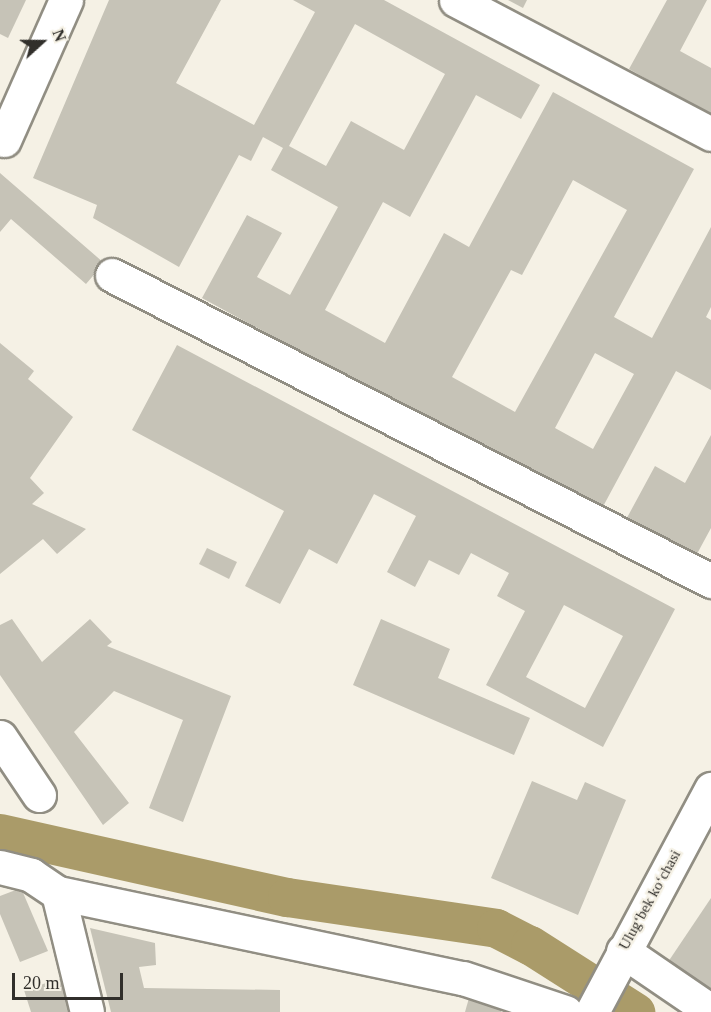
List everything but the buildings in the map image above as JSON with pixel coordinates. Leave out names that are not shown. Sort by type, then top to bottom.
[{"type":"street","points":[[4,140],[66,0]]},
{"type":"street","points":[[456,0],[711,134]]},
{"type":"street","points":[[112,275],[711,581]]},
{"type":"street","points":[[0,736],[39,795]]},
{"type":"street","name":"Ulugʻbek koʻchasi","points":[[592,1012],[711,789]]},
{"type":"street","points":[[0,867],[32,875],[58,893],[463,978],[565,1012]]},
{"type":"street","points":[[58,893],[87,1012]]},
{"type":"street","points":[[623,951],[711,1011]]},
{"type":"waterway","points":[[0,833],[287,897],[496,928],[530,945],[635,1012]]}]
